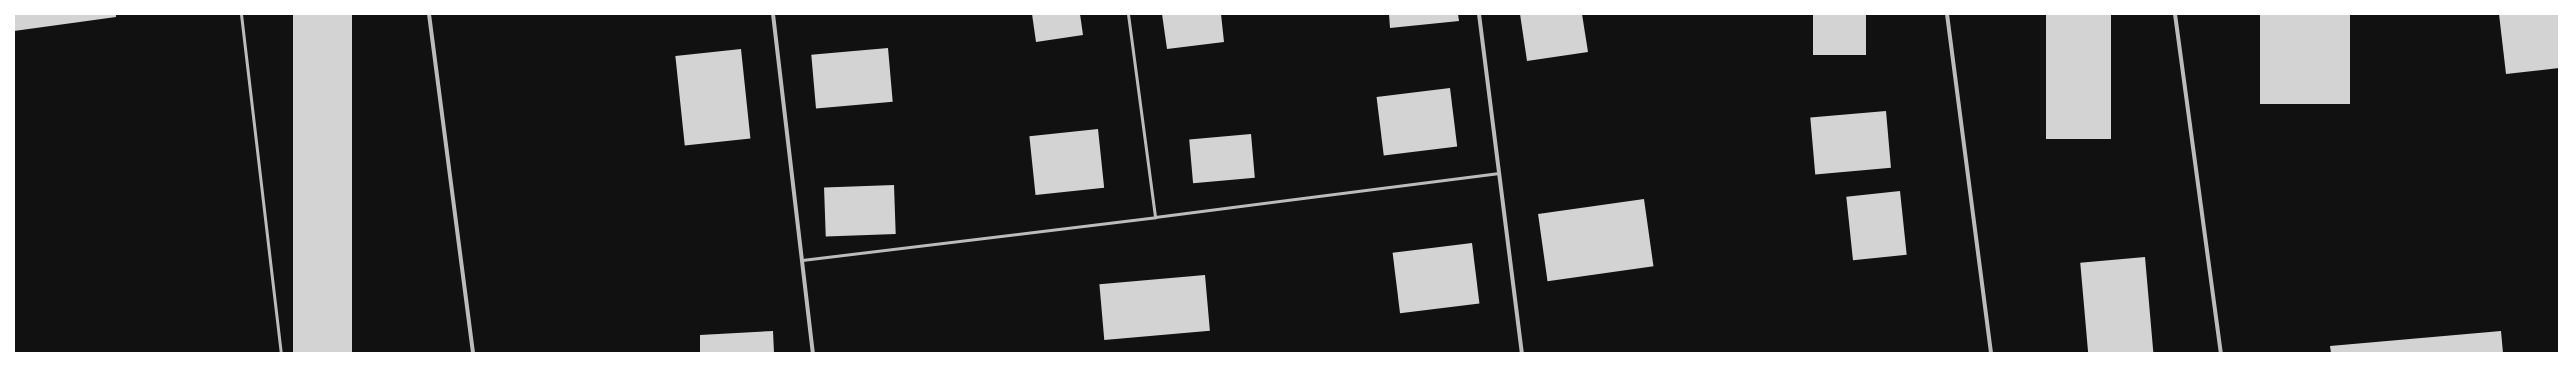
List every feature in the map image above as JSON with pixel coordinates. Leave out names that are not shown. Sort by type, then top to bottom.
[{"type":"street","points":[[429,14],[473,353]]},
{"type":"street","points":[[773,14],[813,353]]},
{"type":"street","points":[[1479,14],[1522,353]]},
{"type":"street","points":[[1947,14],[1991,353]]},
{"type":"street","points":[[2175,14],[2221,353]]},
{"type":"lane","points":[[241,14],[281,353]]},
{"type":"lane","points":[[1128,14],[1155,217]]},
{"type":"lane","points":[[802,260],[1499,173]]},
{"type":"building","points":[[14,14],[116,14],[116,17],[14,31]]},
{"type":"building","points":[[293,14],[352,14],[352,353],[293,353]]},
{"type":"building","points":[[1032,14],[1080,14],[1083,35],[1036,42]]},
{"type":"building","points":[[1162,14],[1221,14],[1224,42],[1167,49]]},
{"type":"building","points":[[1389,14],[1458,14],[1459,21],[1390,28]]},
{"type":"building","points":[[1520,14],[1582,14],[1588,52],[1527,61]]},
{"type":"building","points":[[1813,14],[1866,14],[1866,55],[1813,55]]},
{"type":"building","points":[[2046,14],[2111,14],[2111,139],[2046,139]]},
{"type":"building","points":[[2260,14],[2350,14],[2350,104],[2260,104]]},
{"type":"building","points":[[2499,14],[2559,14],[2559,68],[2506,74]]},
{"type":"building","points":[[888,48],[893,102],[816,109],[811,55]]},
{"type":"building","points":[[741,49],[750,139],[685,145],[675,56]]},
{"type":"building","points":[[1450,88],[1457,147],[1384,156],[1377,97]]},
{"type":"building","points":[[1886,111],[1891,168],[1815,174],[1810,118]]},
{"type":"building","points":[[1098,129],[1104,188],[1036,195],[1029,136]]},
{"type":"building","points":[[1251,134],[1255,178],[1193,183],[1189,139]]},
{"type":"building","points":[[894,185],[896,234],[826,236],[824,187]]},
{"type":"building","points":[[1900,191],[1907,255],[1853,260],[1846,197]]},
{"type":"building","points":[[1644,199],[1653,266],[1548,281],[1538,214]]},
{"type":"building","points":[[1472,243],[1479,304],[1400,313],[1393,253]]},
{"type":"building","points":[[2145,257],[2153,353],[2088,353],[2080,263]]},
{"type":"building","points":[[1205,275],[1210,331],[1104,340],[1099,284]]},
{"type":"building","points":[[773,331],[774,353],[700,353],[700,335]]},
{"type":"building","points":[[2501,331],[2503,353],[2331,353],[2330,346]]}]
